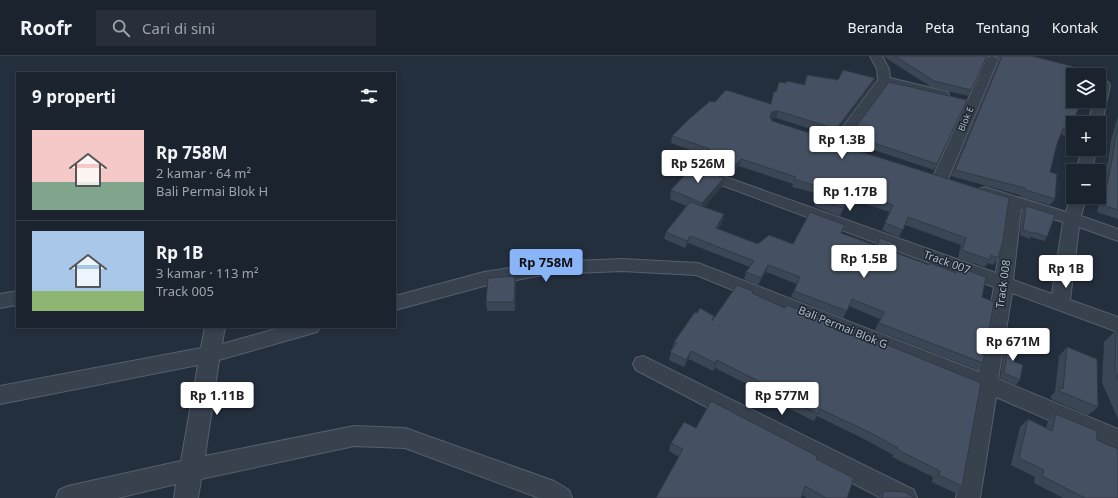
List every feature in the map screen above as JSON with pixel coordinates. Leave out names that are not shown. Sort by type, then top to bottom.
[{"type":"street","points":[[836,144],[884,80],[883,69],[876,56]]},
{"type":"street","name":"Blok E","points":[[940,179],[992,60]]},
{"type":"street","points":[[884,80],[973,103]]},
{"type":"street","points":[[821,139],[851,149]]},
{"type":"street","name":"Track 007","points":[[686,167],[1118,325]]},
{"type":"street","points":[[925,174],[955,183]]},
{"type":"street","points":[[969,187],[1014,200],[1118,235]]},
{"type":"street","name":"Track 008","points":[[968,498],[1004,283],[1014,200]]},
{"type":"street","points":[[1060,303],[1072,219],[1076,204]]},
{"type":"street","name":"Bali Permai Blok G","points":[[396,304],[484,279],[549,268],[622,265],[698,269],[987,384],[1118,440]]},
{"type":"street","points":[[0,301],[16,298]]},
{"type":"street","points":[[186,498],[215,328]]},
{"type":"street","points":[[0,395],[210,355],[306,328]]},
{"type":"street","points":[[643,364],[904,498]]},
{"type":"street","points":[[68,498],[191,470],[354,436],[405,438],[553,494]]},
{"type":"building","points":[[895,56],[987,56],[971,90],[934,81]]},
{"type":"building","points":[[1002,56],[1032,56],[1075,67],[1066,68],[1066,108],[1079,108],[1075,116],[1066,116],[1066,128],[1063,128],[1057,144],[1050,172],[1057,174],[1055,199],[1026,190],[1025,188],[955,170]]},
{"type":"building","points":[[843,70],[875,78],[836,129],[778,111],[772,112],[770,117],[772,121],[832,140],[833,143],[1009,198],[1003,241],[998,258],[991,255],[990,260],[962,250],[966,238],[908,217],[903,230],[885,223],[893,205],[852,192],[843,208],[817,199],[823,188],[794,179],[796,177],[741,159],[732,169],[701,159],[710,149],[672,136],[710,101],[715,102],[726,90],[771,104],[774,91],[776,92],[779,82],[786,83],[787,81],[805,85],[807,75],[838,80]]},
{"type":"building","points":[[889,82],[967,100],[937,164],[850,135]]},
{"type":"building","points":[[1118,126],[1118,210],[1103,205],[1106,204],[1106,190]]},
{"type":"building","points":[[693,166],[724,178],[702,203],[671,190]]},
{"type":"building","points":[[690,202],[724,214],[716,228],[758,244],[769,235],[793,244],[810,212],[845,225],[841,233],[877,246],[880,238],[897,244],[894,252],[929,265],[930,263],[956,273],[958,267],[986,277],[982,297],[994,302],[983,363],[879,323],[884,312],[852,299],[847,311],[794,291],[800,277],[768,265],[761,278],[746,272],[754,261],[690,236],[687,241],[666,232]]},
{"type":"building","points":[[1026,206],[1055,215],[1047,237],[1023,230]]},
{"type":"building","points":[[515,276],[514,302],[486,302],[488,278]]},
{"type":"building","points":[[737,285],[753,291],[752,293],[785,308],[787,305],[841,326],[839,329],[871,344],[873,339],[981,383],[962,486],[939,475],[940,471],[898,450],[898,448],[869,432],[820,409],[818,414],[759,385],[760,382],[717,360],[715,363],[691,351],[686,360],[670,352],[677,343],[674,342],[695,312],[697,313],[700,308],[714,316],[712,321]]},
{"type":"building","points":[[1116,330],[1118,331],[1118,379],[1115,372]]},
{"type":"building","points":[[1010,336],[1016,338],[1013,361],[1023,365],[1020,380],[1004,373]]},
{"type":"building","points":[[1067,347],[1097,359],[1098,407],[1059,391],[1059,388],[1063,389]]},
{"type":"building","points":[[711,401],[817,456],[816,459],[854,478],[847,498],[826,498],[805,486],[801,498],[656,498],[683,449],[671,443],[684,422],[696,428]]},
{"type":"building","points":[[1056,414],[1097,431],[1097,440],[1118,449],[1118,498],[1085,498],[1042,476],[1044,470],[1019,458],[1028,419],[1052,431]]},
{"type":"building","points":[[884,491],[904,492],[915,498],[882,498]]}]
